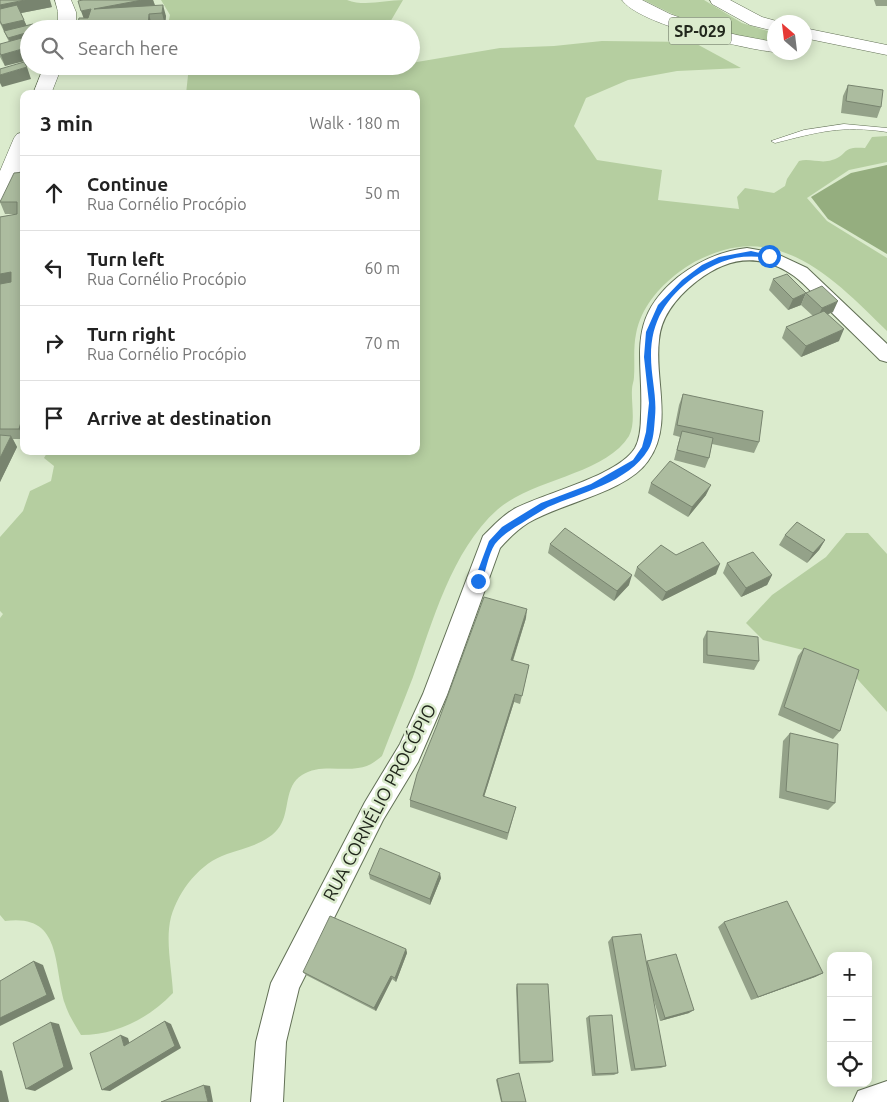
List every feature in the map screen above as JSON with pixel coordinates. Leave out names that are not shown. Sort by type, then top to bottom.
[{"type":"main road","points":[[63,0],[67,12],[67,20]]},
{"type":"main road","name":"SP-029","points":[[630,0],[685,26],[720,38],[767,46]]},
{"type":"main road","name":"SP-029","points":[[718,0],[756,21],[767,24]]},
{"type":"main road","points":[[812,36],[887,50]]},
{"type":"main road","points":[[812,52],[887,61]]},
{"type":"main road","points":[[44,90],[50,75]]},
{"type":"main road","points":[[0,194],[20,147]]},
{"type":"street","name":"RUA CORNÉLIO PROCÓPIO","points":[[267,1102],[271,1041],[278,1005],[286,983],[374,812],[409,753],[435,695],[492,543],[496,537],[518,519],[544,506],[594,486],[620,472],[636,462],[646,448],[650,432],[652,403],[648,357],[649,332],[661,305],[684,281],[721,258],[751,253],[769,256],[786,262],[801,272],[887,354]]},
{"type":"street","points":[[869,1102],[887,1097]]},
{"type":"lane","points":[[775,140],[800,132],[829,127],[853,125],[887,130]]},
{"type":"shaded area","points":[[161,0],[347,0],[368,3],[403,0],[391,20],[169,20],[170,15]]},
{"type":"shaded area","points":[[644,0],[704,0],[742,23],[767,31],[767,41],[723,32],[676,15]]},
{"type":"shaded area","points":[[602,41],[693,42],[741,68],[677,71],[628,80],[586,98],[574,126],[597,160],[662,170],[658,200],[739,209],[737,197],[745,188],[774,193],[785,186],[787,179],[799,161],[832,160],[852,148],[865,148],[872,137],[887,136],[887,162],[849,170],[807,198],[827,221],[887,258],[887,331],[834,282],[794,256],[772,249],[748,246],[724,250],[694,262],[671,278],[651,299],[638,325],[632,389],[633,413],[629,436],[618,449],[603,460],[511,500],[497,510],[481,526],[468,545],[445,588],[382,756],[365,767],[315,770],[302,775],[296,780],[290,792],[283,820],[270,837],[217,858],[192,879],[179,897],[169,926],[169,955],[173,993],[153,1011],[131,1024],[107,1032],[81,1035],[65,1004],[56,959],[46,934],[37,925],[24,921],[5,921],[0,915],[0,618],[3,614],[0,611],[0,537],[23,511],[30,491],[51,481],[54,466],[44,458],[46,455],[420,455],[420,90],[186,90],[188,75],[420,75],[420,61],[500,48],[554,46]]},
{"type":"shaded area","points":[[887,165],[887,254],[828,219],[811,197],[851,173]]},
{"type":"shaded area","points":[[846,533],[868,533],[887,554],[887,712],[851,672],[811,652],[763,640],[746,623],[772,595],[826,557]]},
{"type":"building","points":[[0,0],[25,0],[0,5]]},
{"type":"building","points":[[142,0],[94,9],[163,5],[162,13],[149,14],[149,20],[79,20],[79,18],[88,18],[91,9],[81,11],[78,1]]},
{"type":"building","points":[[17,5],[24,20],[2,25],[0,9]]},
{"type":"building","points":[[20,27],[20,35],[8,38],[4,31]]},
{"type":"building","points":[[20,38],[20,50],[1,55],[0,44]]},
{"type":"building","points":[[20,63],[20,69],[0,75],[0,69]]},
{"type":"building","points":[[848,85],[883,90],[881,107],[846,101]]},
{"type":"building","points":[[20,172],[20,426],[19,429],[0,429],[0,284],[11,282],[11,272],[0,274],[0,217],[17,214],[17,202],[0,202],[14,173]]},
{"type":"building","points":[[787,274],[806,293],[793,299],[773,279]]},
{"type":"building","points":[[822,286],[838,301],[822,308],[806,293]]},
{"type":"building","points":[[824,311],[844,329],[806,346],[786,327]]},
{"type":"building","points":[[683,394],[763,411],[759,442],[677,425]]},
{"type":"building","points":[[682,431],[713,438],[709,458],[677,450]]},
{"type":"building","points":[[0,435],[11,436],[0,458]]},
{"type":"building","points":[[670,461],[711,485],[692,507],[651,483]]},
{"type":"building","points":[[797,522],[825,540],[813,553],[785,535]]},
{"type":"building","points":[[565,528],[632,575],[617,591],[550,544]]},
{"type":"building","points":[[703,542],[720,564],[666,592],[637,567],[661,545],[676,555]]},
{"type":"building","points":[[753,552],[772,575],[746,588],[727,563]]},
{"type":"building","points":[[484,597],[527,609],[511,660],[529,665],[522,696],[515,694],[483,796],[516,807],[508,833],[410,800],[417,774]]},
{"type":"building","points":[[707,631],[758,637],[759,661],[707,655]]},
{"type":"building","points":[[804,648],[859,670],[840,731],[784,707]]},
{"type":"building","points":[[790,733],[838,744],[835,803],[786,791]]},
{"type":"building","points":[[380,848],[440,873],[430,899],[369,874]]},
{"type":"building","points":[[787,901],[823,973],[758,997],[724,922]]},
{"type":"building","points":[[330,916],[406,949],[395,978],[391,976],[374,1008],[303,972]]},
{"type":"building","points":[[641,934],[666,1066],[635,1069],[612,937]]},
{"type":"building","points":[[676,954],[694,1010],[665,1018],[647,961]]},
{"type":"building","points":[[34,961],[47,995],[0,1018],[0,981]]},
{"type":"building","points":[[517,984],[548,984],[553,1061],[520,1062]]},
{"type":"building","points":[[612,1015],[618,1073],[595,1074],[589,1016]]},
{"type":"building","points":[[165,1021],[175,1046],[102,1090],[90,1053],[121,1035],[124,1046]]},
{"type":"building","points":[[51,1022],[64,1067],[26,1089],[13,1043]]},
{"type":"building","points":[[519,1073],[526,1102],[502,1102],[497,1079]]},
{"type":"building","points":[[204,1085],[208,1102],[161,1102]]},
{"type":"route","points":[[478,581],[492,543],[505,529],[518,519],[544,506],[594,486],[620,472],[636,462],[646,448],[650,432],[652,403],[648,357],[649,332],[661,305],[684,281],[721,258],[751,253],[769,256]]}]
